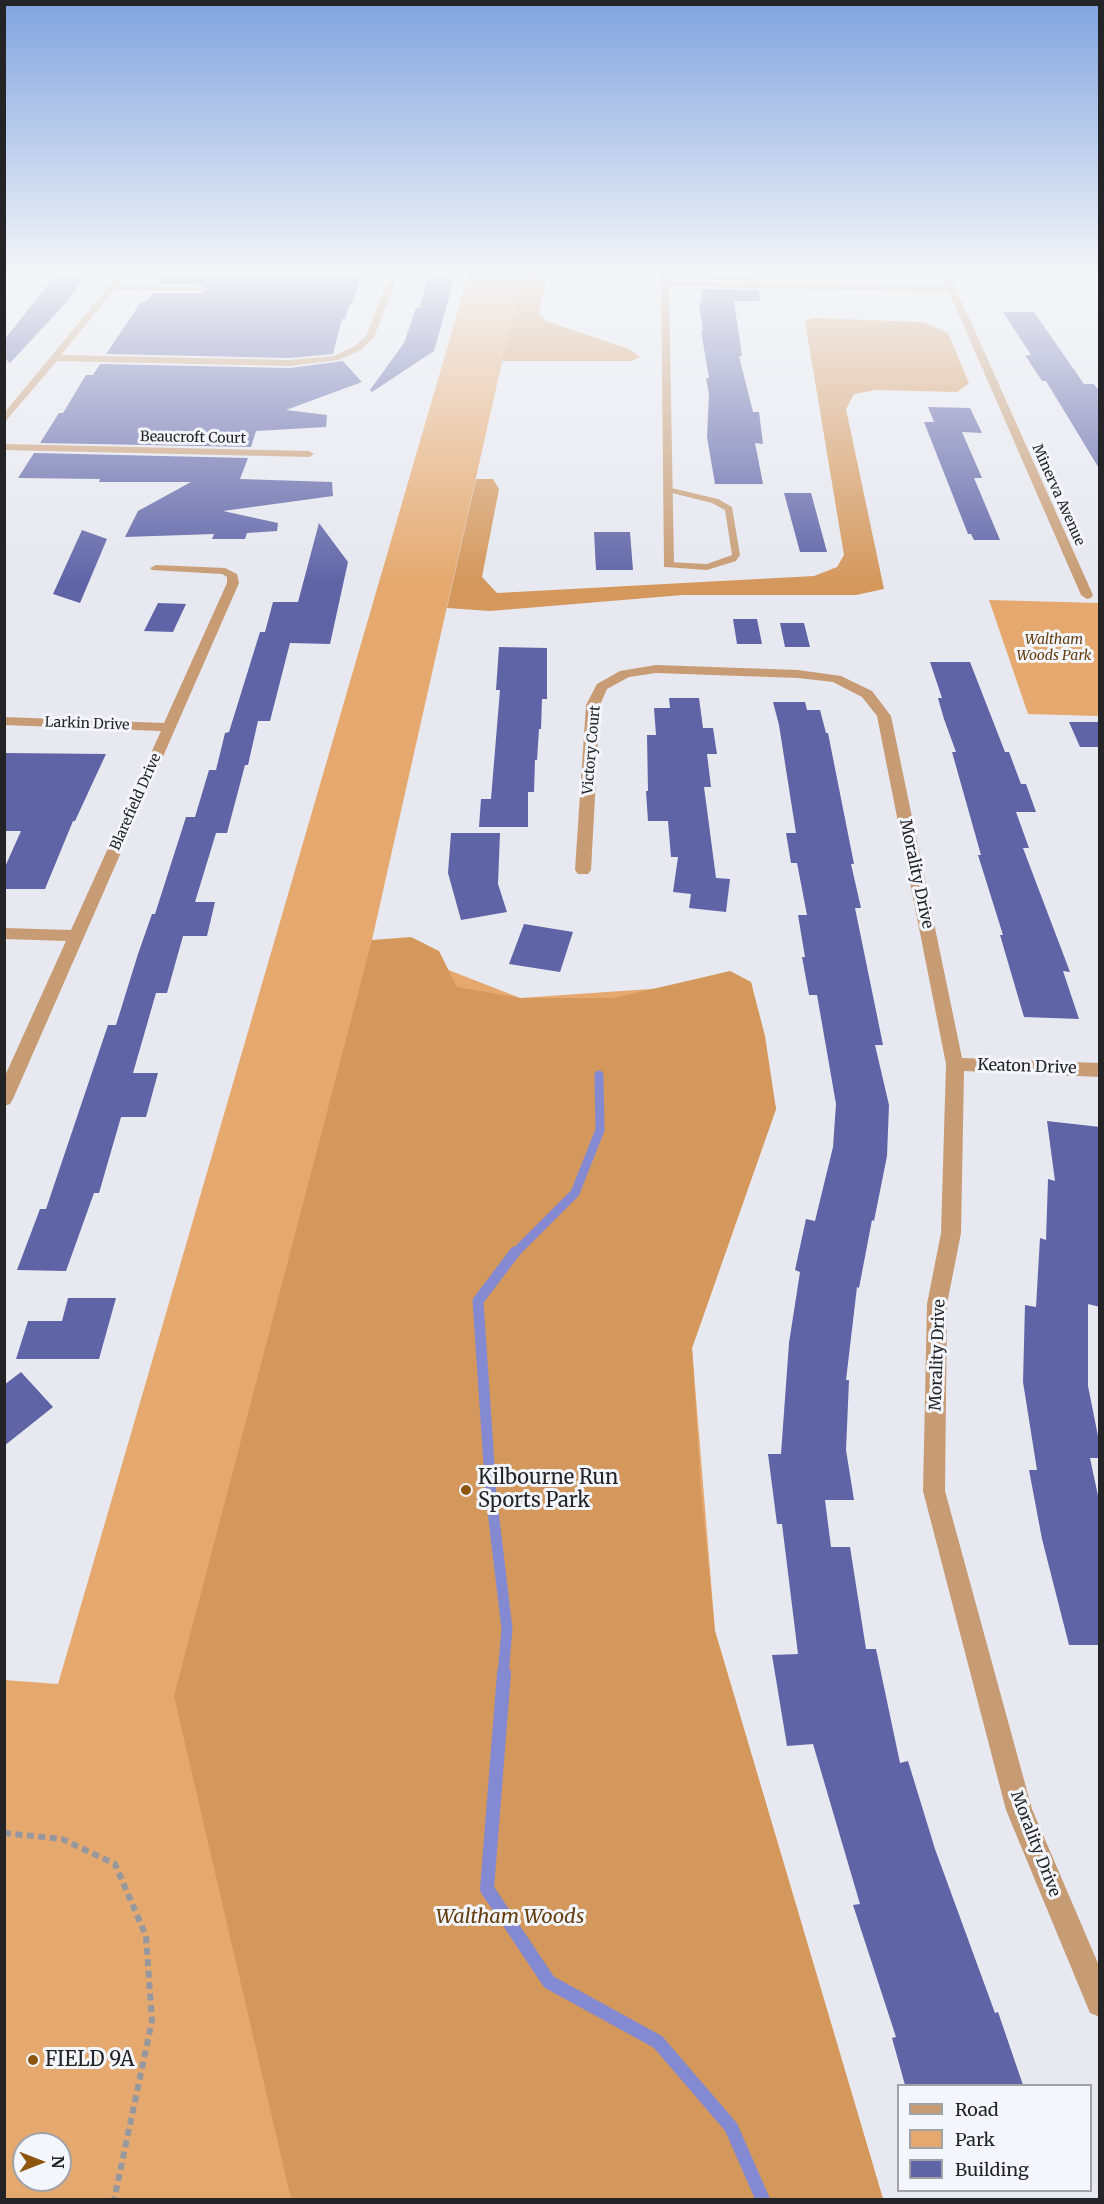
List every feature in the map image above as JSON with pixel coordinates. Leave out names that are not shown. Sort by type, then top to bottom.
[{"type":"street","points":[[4,420],[40,376]]},
{"type":"street","points":[[666,376],[668,565]]},
{"type":"street","name":"Minerva Avenue","points":[[990,376],[1087,595]]},
{"type":"street","name":"Beaucroft Court","points":[[4,447],[309,454]]},
{"type":"street","name":"Blarefield Drive","points":[[4,1099],[233,584],[233,576],[225,571],[156,568]]},
{"type":"street","name":"Victory Court","points":[[583,870],[593,705],[602,687],[625,674],[656,669],[798,674]]},
{"type":"street","name":"Morality Drive","points":[[798,674],[836,679],[867,694],[884,716],[955,1064],[951,1233],[937,1304],[934,1491],[1019,1810],[1100,2003]]},
{"type":"street","name":"Larkin Drive","points":[[4,721],[169,727]]},
{"type":"street","points":[[4,933],[76,936]]},
{"type":"street","name":"Keaton Drive","points":[[955,1064],[1100,1070]]},
{"type":"lane","points":[[667,489],[715,501],[729,509],[736,555],[733,559],[707,567],[668,565]]},
{"type":"path","points":[[4,1833],[62,1839],[115,1864],[146,1936],[152,2021],[114,2199]]},
{"type":"green space","name":"Waltham Woods","points":[[439,376],[499,376],[372,940],[520,998],[751,982],[776,1109],[692,1348],[715,1631],[883,2199],[5,2199],[4,1680],[58,1684]]},
{"type":"green space","points":[[814,376],[966,376],[969,383],[957,392],[876,390],[854,394],[846,409],[884,589],[856,595],[683,595],[490,611],[447,608],[476,479],[493,479],[499,489],[482,577],[497,593],[814,576],[837,567],[844,555]]},
{"type":"green space","name":"Waltham Woods Park","points":[[989,600],[1099,603],[1099,716],[1028,714]]},
{"type":"green space","name":"Waltham Woods","points":[[411,937],[439,951],[457,987],[520,998],[614,998],[730,971],[751,982],[765,1036],[776,1109],[692,1348],[701,1490],[715,1631],[883,2199],[291,2199],[174,1696],[372,940]]},
{"type":"building","points":[[85,376],[356,376],[362,382],[286,410],[327,415],[326,427],[256,431],[251,447],[40,443],[59,413],[63,413]]},
{"type":"building","points":[[380,376],[396,376],[372,392],[370,390]]},
{"type":"building","points":[[709,376],[744,376],[753,412],[759,412],[763,444],[755,443],[763,484],[715,484],[707,437],[709,394],[706,378],[709,378]]},
{"type":"building","points":[[1039,376],[1078,376],[1084,384],[1094,384],[1100,392],[1100,470],[1046,381],[1042,381]]},
{"type":"building","points":[[928,407],[970,408],[982,433],[962,432],[982,478],[974,478],[1000,540],[974,540],[971,534],[968,534],[924,422],[934,422]]},
{"type":"building","points":[[34,453],[248,458],[240,479],[332,482],[333,496],[223,511],[278,523],[277,531],[247,533],[245,539],[212,539],[214,534],[125,537],[138,511],[191,482],[99,482],[100,479],[18,478]]},
{"type":"building","points":[[784,493],[811,493],[827,552],[800,552]]},
{"type":"building","points":[[319,523],[348,562],[330,644],[290,643],[270,721],[258,721],[248,765],[245,765],[227,833],[216,833],[195,902],[215,902],[207,936],[183,936],[167,993],[156,993],[133,1073],[158,1073],[146,1117],[121,1117],[99,1193],[94,1193],[66,1271],[17,1270],[40,1209],[46,1209],[108,1025],[116,1025],[186,817],[195,817],[209,770],[216,770],[225,733],[229,732],[260,632],[265,632],[273,602],[298,602]]},
{"type":"building","points":[[82,530],[107,539],[80,603],[53,594]]},
{"type":"building","points":[[594,532],[630,532],[633,570],[596,570]]},
{"type":"building","points":[[158,603],[186,604],[173,632],[144,631]]},
{"type":"building","points":[[733,619],[757,619],[762,644],[737,644]]},
{"type":"building","points":[[780,623],[804,623],[810,647],[785,647]]},
{"type":"building","points":[[499,647],[547,648],[547,699],[542,699],[534,792],[528,792],[528,827],[479,827],[481,799],[491,799],[500,690],[496,690]]},
{"type":"building","points":[[930,662],[970,662],[1005,752],[1009,752],[1021,784],[1026,784],[1036,812],[1016,812],[1029,848],[1023,848],[1070,972],[1063,971],[1079,1019],[1024,1017],[1000,935],[1003,935],[978,855],[981,855],[952,752],[956,752],[944,719],[938,698],[942,698]]},
{"type":"building","points":[[669,698],[699,698],[703,728],[713,728],[717,754],[707,754],[711,787],[704,787],[716,878],[730,879],[726,912],[689,908],[691,894],[673,892],[678,857],[671,857],[668,821],[648,821],[647,735],[656,735],[654,708],[670,708]]},
{"type":"building","points":[[773,702],[805,702],[807,710],[820,710],[826,733],[828,733],[854,864],[851,864],[861,908],[855,908],[883,1045],[875,1045],[889,1105],[887,1156],[859,1288],[857,1287],[846,1380],[849,1380],[846,1450],[854,1500],[825,1500],[831,1547],[850,1547],[866,1649],[876,1649],[900,1763],[908,1761],[935,1849],[995,2013],[998,2012],[1023,2084],[905,2084],[892,2038],[896,2037],[853,1905],[860,1904],[813,1744],[787,1746],[772,1655],[798,1654],[782,1524],[777,1524],[768,1454],[781,1454],[789,1343],[800,1272],[795,1270],[806,1219],[815,1221],[833,1147],[836,1104],[817,995],[809,995],[802,957],[805,957],[798,915],[807,915],[797,863],[791,863],[786,833],[796,833],[779,725]]},
{"type":"building","points":[[1069,722],[1100,722],[1100,747],[1080,747]]},
{"type":"building","points":[[4,753],[106,754],[73,821],[45,889],[4,889],[4,869],[21,831],[4,831]]},
{"type":"building","points":[[451,833],[500,833],[498,884],[507,912],[461,920],[448,873]]},
{"type":"building","points":[[524,924],[573,932],[560,972],[509,964]]},
{"type":"building","points":[[1047,1121],[1100,1127],[1100,1307],[1088,1304],[1088,1386],[1100,1446],[1100,1458],[1090,1458],[1100,1505],[1100,1645],[1069,1645],[1042,1539],[1029,1470],[1037,1470],[1023,1382],[1025,1305],[1036,1307],[1040,1238],[1046,1240],[1048,1179],[1055,1181]]},
{"type":"building","points":[[68,1298],[116,1298],[99,1359],[16,1359],[28,1321],[62,1321]]},
{"type":"building","points":[[21,1372],[53,1407],[4,1446],[4,1385]]},
{"type":"waterway","points":[[514,1254],[575,1193],[600,1130],[599,1075]]},
{"type":"waterway","points":[[503,1675],[507,1629],[491,1494],[478,1301],[515,1252]]},
{"type":"waterway","points":[[504,1673],[487,1889],[549,1982],[658,2042],[731,2127],[763,2200]]},
{"type":"place","name":"Kilbourne Run Sports Park","points":[[466,1490]]},
{"type":"place","name":"FIELD 9A","points":[[33,2060]]}]
